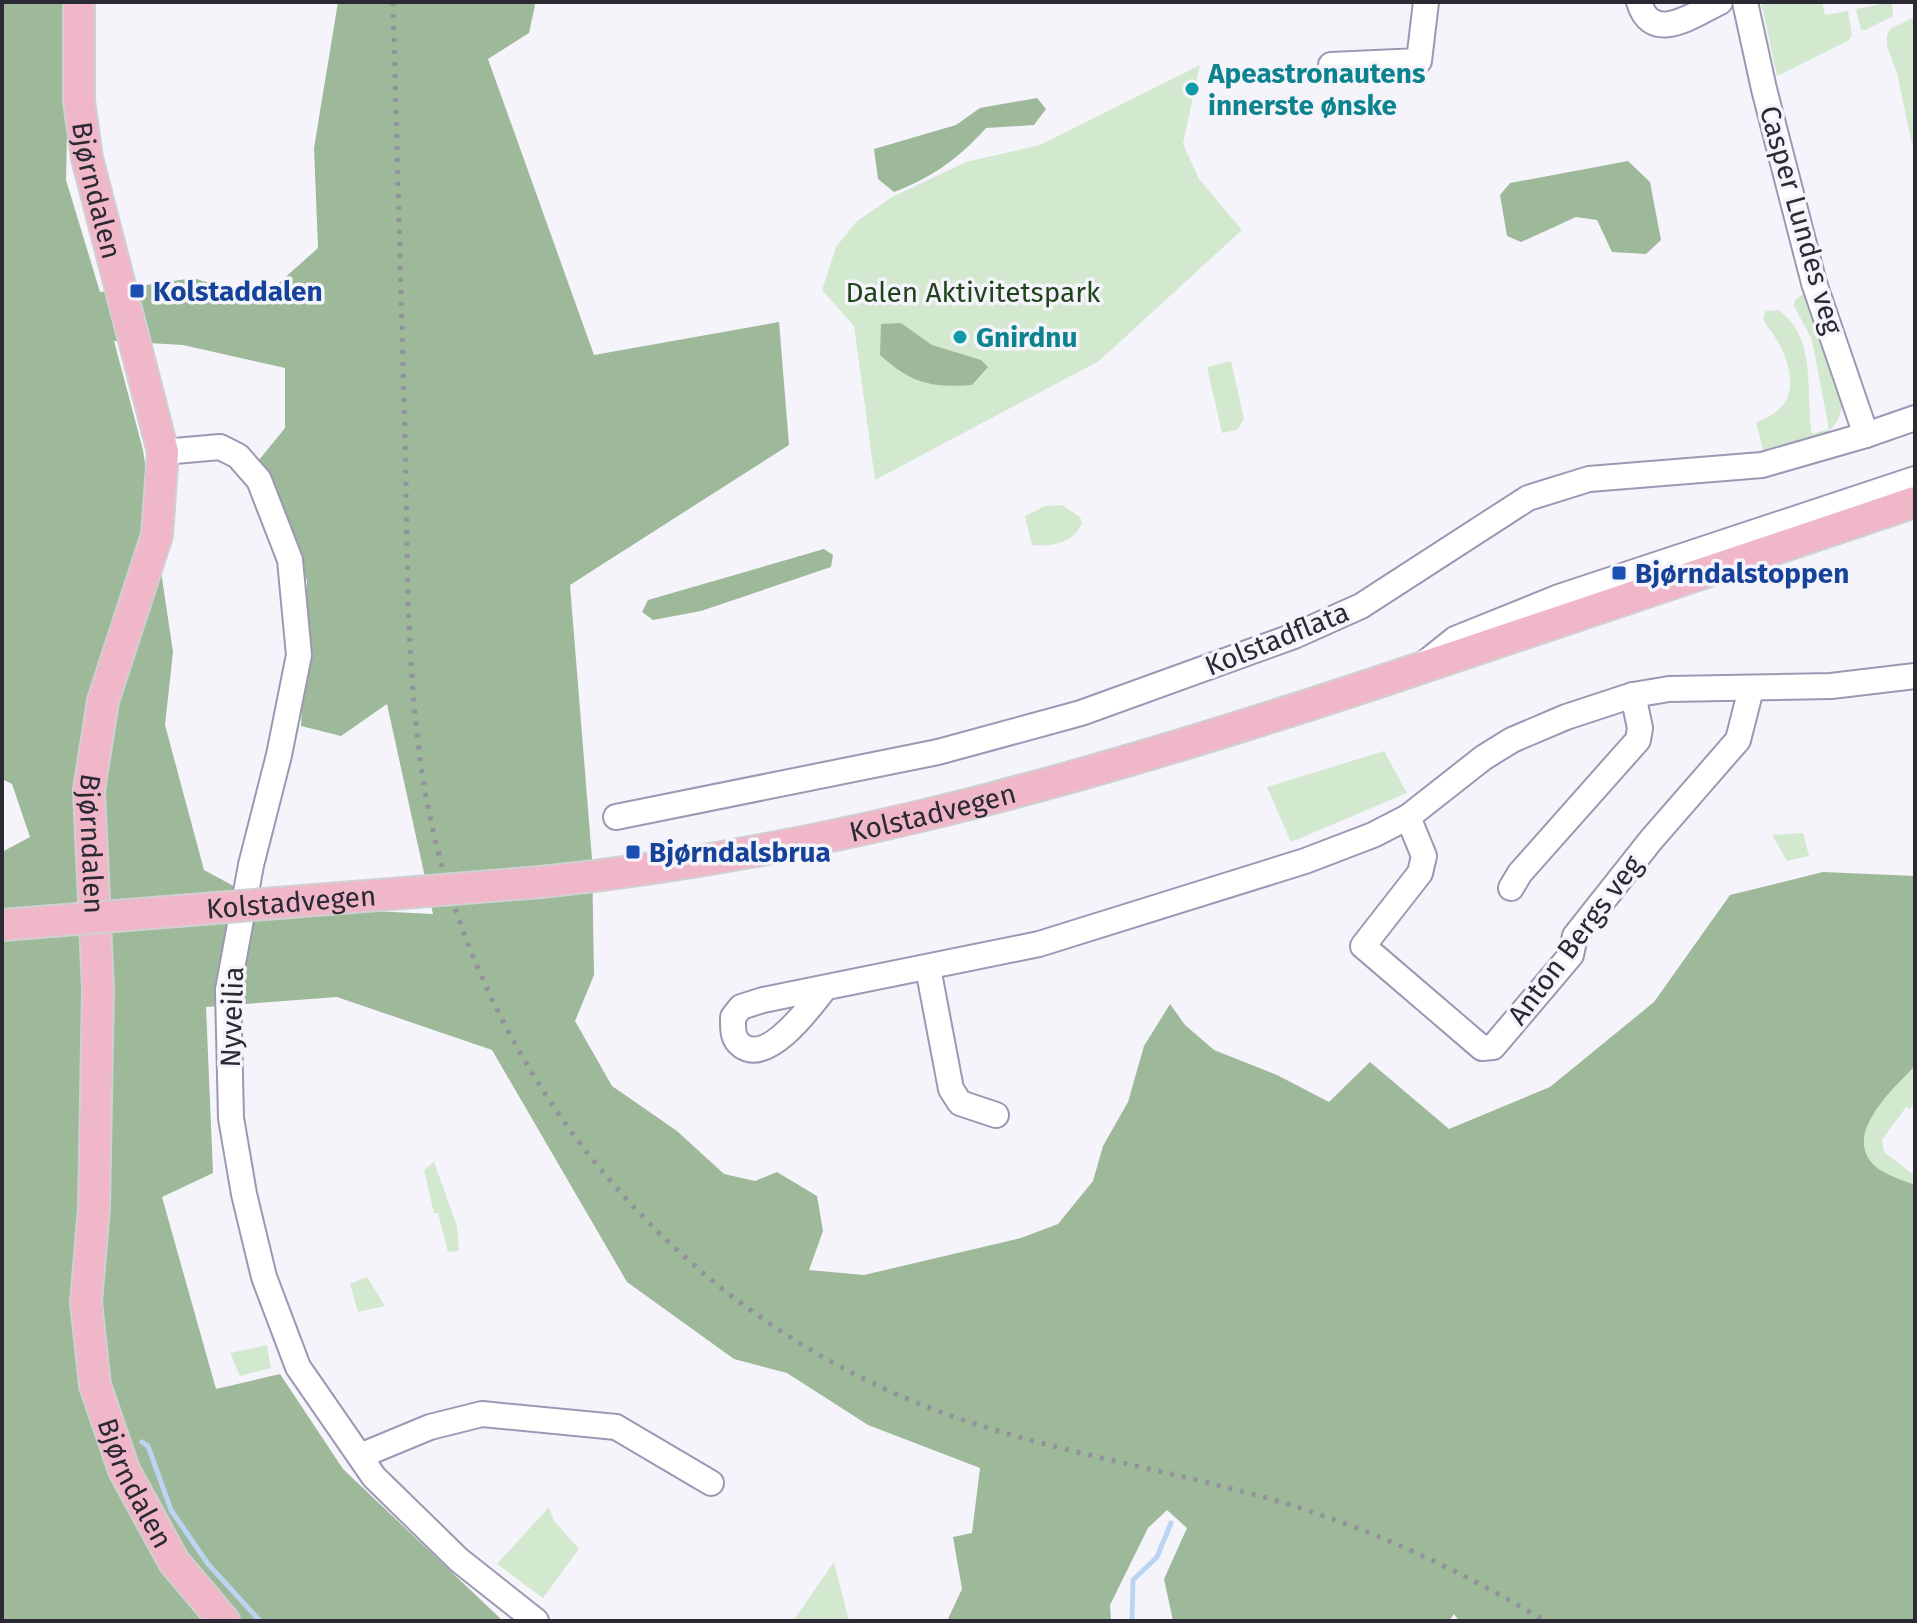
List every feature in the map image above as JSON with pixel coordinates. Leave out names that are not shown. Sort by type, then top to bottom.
[{"type":"main road","name":"Bjørndalen","points":[[79,2],[79,101],[87,158],[163,452],[157,535],[103,701],[89,790],[98,989],[94,1208],[86,1302],[95,1385],[124,1470],[174,1562],[224,1621]]},
{"type":"main road","name":"Kolstadvegen","points":[[2,925],[541,882],[708,860],[938,814],[1114,767],[1418,669],[1915,502]]},
{"type":"street","points":[[1331,65],[1419,61],[1426,2]]},
{"type":"street","points":[[1639,2],[1649,21],[1662,26],[1676,23],[1720,2]]},
{"type":"street","name":"Casper Lundes veg","points":[[1745,2],[1814,283],[1866,435]]},
{"type":"street","name":"Kolstadflata","points":[[616,817],[938,752],[1081,713],[1294,636],[1361,606],[1528,498],[1589,479],[1762,465],[1915,418]]},
{"type":"street","name":"Nyveilia","points":[[163,452],[220,447],[238,456],[259,480],[290,560],[299,655],[279,755],[251,865],[228,990],[231,1118],[244,1194],[264,1277],[298,1367],[374,1477],[459,1560],[536,1621]]},
{"type":"street","name":"Kolstadvegen","points":[[1418,669],[1455,639],[1559,597],[1915,479]]},
{"type":"street","points":[[825,988],[1039,944],[1305,861],[1373,835],[1408,817],[1483,758],[1512,740],[1566,717],[1633,695],[1669,689],[1831,686],[1915,676]]},
{"type":"street","name":"Anton Bergs veg","points":[[1408,817],[1424,856],[1420,873],[1363,946],[1482,1048],[1488,1049],[1493,1047],[1571,955],[1575,936],[1651,840],[1738,740],[1751,689]]},
{"type":"street","points":[[1511,888],[1520,873],[1638,740],[1640,728],[1633,695]]},
{"type":"street","points":[[928,968],[951,1089],[960,1103],[996,1115]]},
{"type":"street","points":[[360,1456],[430,1427],[482,1414],[616,1427],[711,1483]]},
{"type":"green space","points":[[2,2],[70,2],[66,180],[100,292],[193,278],[223,287],[271,290],[318,248],[314,148],[338,2],[533,2],[529,33],[488,59],[594,355],[779,322],[789,445],[570,585],[592,859],[594,975],[575,1021],[612,1086],[677,1131],[724,1174],[755,1181],[777,1172],[817,1196],[823,1231],[809,1270],[864,1275],[1021,1238],[1058,1224],[1093,1181],[1103,1146],[1128,1102],[1144,1046],[1170,1004],[1185,1025],[1214,1050],[1277,1075],[1329,1102],[1370,1062],[1449,1129],[1550,1087],[1654,1002],[1730,895],[1823,872],[1915,876],[1915,1066],[1874,1113],[1864,1140],[1866,1154],[1875,1166],[1915,1185],[1915,1621],[1459,1621],[1454,1614],[1449,1621],[1173,1621],[1164,1579],[1187,1528],[1167,1510],[1148,1528],[1110,1605],[1111,1621],[947,1621],[962,1589],[953,1537],[972,1533],[980,1468],[868,1425],[787,1373],[734,1359],[627,1282],[492,1050],[337,997],[206,1007],[213,1173],[162,1197],[216,1389],[280,1374],[343,1469],[503,1621],[2,1621],[2,852],[30,837],[12,784],[2,779]],"holes":[[[114,341],[183,345],[285,368],[285,428],[259,460],[307,581],[301,726],[341,736],[387,704],[433,914],[271,906],[204,870],[165,725],[173,652],[143,450]]]},
{"type":"green space","points":[[1761,2],[1822,2],[1825,15],[1848,11],[1852,35],[1849,40],[1777,76]]},
{"type":"green space","points":[[1892,2],[1893,16],[1861,30],[1856,9]]},
{"type":"green space","points":[[1915,17],[1915,147],[1897,73],[1887,46],[1887,36],[1890,29]]},
{"type":"green space","name":"Dalen Aktivitetspark","points":[[1200,65],[1183,144],[1199,179],[1242,230],[1099,361],[875,480],[854,326],[822,290],[836,247],[856,222],[892,197],[966,162],[1040,145]]},
{"type":"green space","points":[[1037,98],[1046,109],[1034,125],[986,128],[944,166],[894,192],[878,179],[874,149],[956,125],[980,108]]},
{"type":"green space","points":[[1628,161],[1650,182],[1661,240],[1646,254],[1612,252],[1597,220],[1576,217],[1521,242],[1507,236],[1500,195],[1510,183]]},
{"type":"green space","points":[[1807,291],[1843,396],[1841,411],[1828,432],[1805,443],[1764,454],[1756,422],[1780,408],[1790,389],[1788,366],[1783,353],[1763,319],[1766,311],[1778,310],[1791,321],[1799,335],[1807,367],[1812,434],[1829,429],[1812,340],[1794,306],[1795,300]]},
{"type":"green space","points":[[901,323],[932,345],[981,360],[988,367],[972,385],[944,386],[912,378],[880,355],[881,324]]},
{"type":"green space","points":[[1231,361],[1244,419],[1237,430],[1222,433],[1207,367]]},
{"type":"green space","points":[[1062,505],[1080,517],[1082,523],[1078,530],[1062,542],[1032,545],[1025,516],[1045,506]]},
{"type":"green space","points":[[824,549],[833,555],[831,567],[701,611],[653,620],[642,612],[648,600]]},
{"type":"green space","points":[[1384,751],[1407,793],[1291,842],[1267,787]]},
{"type":"green space","points":[[1803,833],[1809,856],[1787,861],[1772,835]]},
{"type":"green space","points":[[1915,1066],[1915,1102],[1910,1109],[1906,1107],[1882,1140],[1884,1152],[1915,1176],[1915,1185],[1875,1166],[1866,1154],[1864,1140],[1874,1113]]},
{"type":"green space","points":[[434,1162],[457,1226],[459,1251],[448,1252],[438,1213],[434,1213],[424,1170]]},
{"type":"green space","points":[[367,1277],[385,1306],[358,1312],[350,1284]]},
{"type":"green space","points":[[267,1345],[271,1368],[240,1376],[230,1353]]},
{"type":"green space","points":[[549,1507],[554,1521],[579,1549],[543,1598],[497,1564]]},
{"type":"green space","points":[[834,1562],[849,1621],[793,1621]]},
{"type":"waterway","points":[[142,1442],[148,1446],[171,1510],[208,1564],[260,1621]]},
{"type":"waterway","points":[[1132,1621],[1133,1580],[1157,1557],[1171,1523]]},
{"type":"railway","points":[[393,2],[409,620],[420,757],[427,802],[452,899],[489,992],[536,1080],[594,1161],[661,1235],[736,1300],[820,1355],[910,1400],[994,1430],[1252,1494],[1328,1518],[1439,1564],[1545,1621]]},
{"type":"place","name":"Apeastronautens innerste ønske","points":[[1192,89]]},
{"type":"place","name":"Kolstaddalen","points":[[137,291]]},
{"type":"place","name":"Gnirdnu","points":[[960,337]]},
{"type":"place","name":"Bjørndalstoppen","points":[[1619,573]]},
{"type":"place","name":"Bjørndalsbrua","points":[[633,852]]}]
